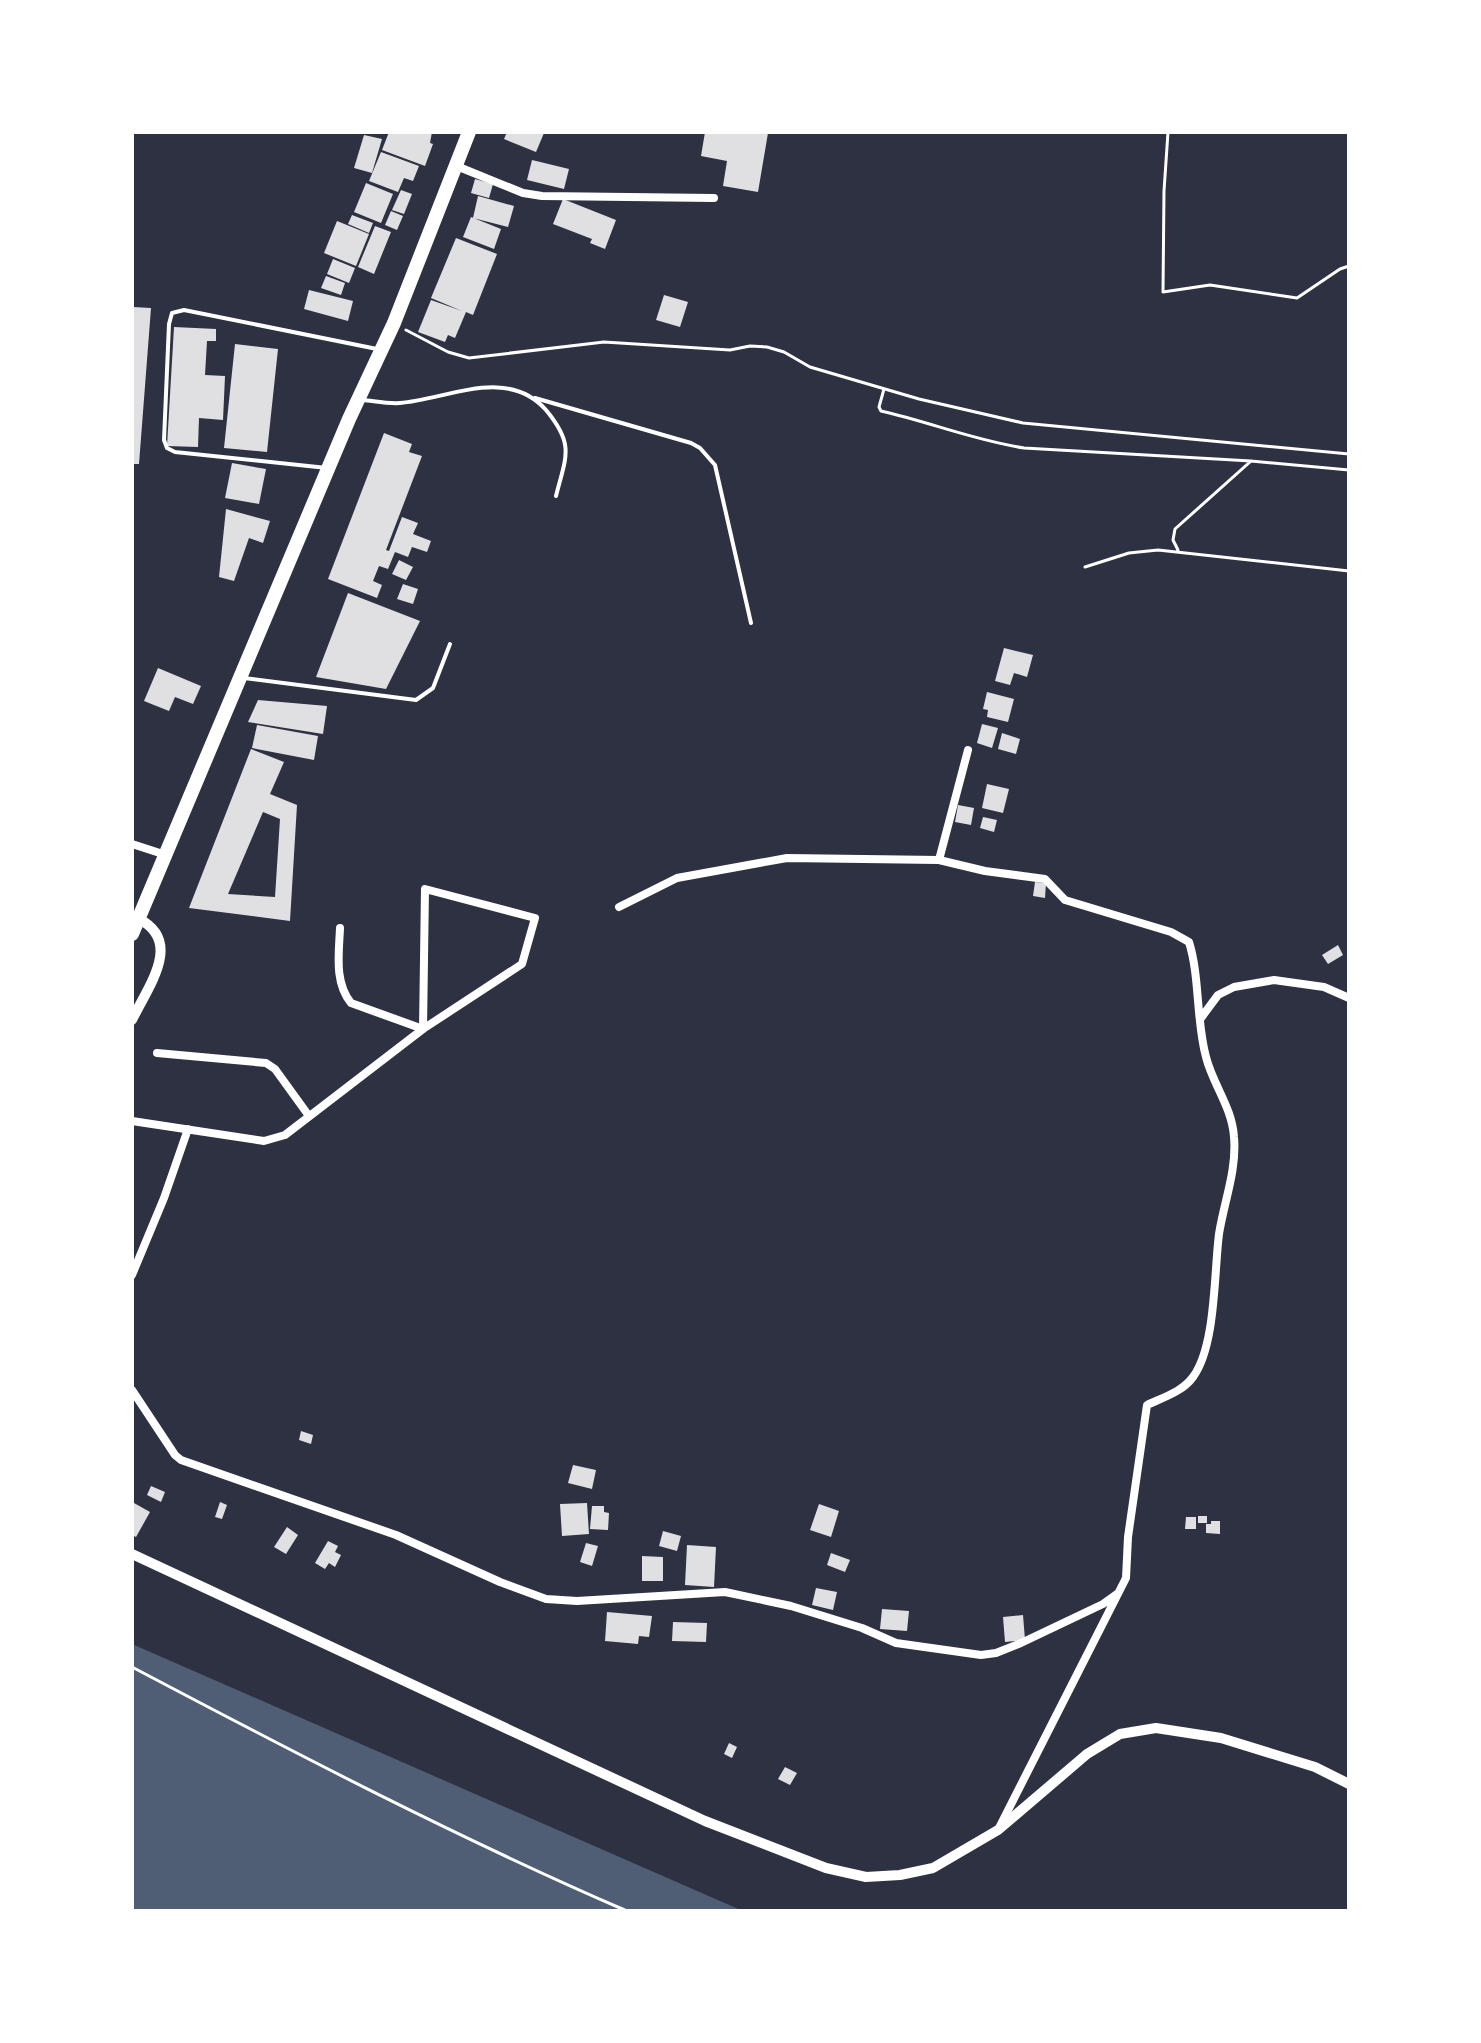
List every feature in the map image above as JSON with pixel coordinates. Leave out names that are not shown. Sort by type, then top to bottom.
[{"type":"highway","points":[[132,934],[358,399],[394,323],[469,132]]},
{"type":"street","points":[[454,165],[523,193],[542,196],[714,198]]},
{"type":"street","points":[[939,860],[968,750]]},
{"type":"street","points":[[132,844],[166,855]]},
{"type":"street","points":[[619,907],[677,878],[787,858],[939,860],[985,871],[1045,879],[1065,900],[1171,932],[1189,942],[1195,962],[1196,999],[1206,1057],[1229,1110],[1234,1137],[1233,1166],[1219,1232],[1208,1333],[1201,1362],[1182,1389],[1147,1405],[1128,1537],[1126,1578],[998,1830]]},
{"type":"street","points":[[132,1121],[264,1141],[285,1135],[423,1029],[522,964],[535,918],[425,889],[423,1029]]},
{"type":"street","points":[[132,1020],[156,970],[162,948],[154,929],[139,919]]},
{"type":"street","points":[[340,928],[339,978],[344,994],[351,1003],[423,1029]]},
{"type":"street","points":[[1201,1018],[1218,995],[1234,987],[1274,980],[1324,987],[1349,998]]},
{"type":"street","points":[[157,1053],[266,1063],[275,1069],[309,1116]]},
{"type":"street","points":[[132,1275],[188,1129]]},
{"type":"street","points":[[132,1390],[178,1458],[396,1535],[500,1582],[546,1599],[577,1601],[725,1592],[791,1606],[862,1628],[896,1643],[981,1655],[1021,1643],[1103,1604],[1120,1592]]},
{"type":"street","points":[[132,1554],[705,1821],[826,1868],[866,1877],[900,1875],[933,1868],[998,1830],[1104,1742],[1120,1734],[1156,1728],[1221,1738],[1315,1767],[1349,1784]]},
{"type":"lane","points":[[329,468],[175,452],[167,448],[164,440],[165,411],[172,313],[184,310],[381,350]]},
{"type":"lane","points":[[358,399],[399,403],[469,388],[511,390],[700,448],[715,465],[751,623]]},
{"type":"lane","points":[[535,398],[559,425],[566,440],[566,455],[556,496]]},
{"type":"lane","points":[[241,678],[416,700],[433,688],[450,644]]},
{"type":"path","points":[[1168,132],[1163,292],[1210,285],[1297,298],[1349,266]]},
{"type":"path","points":[[394,323],[448,352],[469,358],[604,342],[730,350],[767,347],[784,352],[810,367],[1023,423],[1349,454]]},
{"type":"path","points":[[884,388],[879,407],[881,411],[1002,445],[1349,470]]},
{"type":"path","points":[[1179,552],[1173,540],[1175,529],[1251,461]]},
{"type":"path","points":[[1085,567],[1129,553],[1158,550],[1349,571]]},
{"type":"path","points":[[132,1667],[414,1814],[627,1911]]},
{"type":"water","points":[[132,1644],[743,1911],[132,1911]]},
{"type":"building","points":[[389,132],[432,132],[430,143],[433,144],[425,166],[382,150]]},
{"type":"building","points":[[507,132],[544,133],[536,152],[504,139]]},
{"type":"building","points":[[705,132],[768,133],[758,192],[723,186],[727,161],[701,156]]},
{"type":"building","points":[[364,135],[382,139],[372,173],[354,168]]},
{"type":"building","points":[[381,152],[419,166],[413,181],[404,178],[398,192],[369,181]]},
{"type":"building","points":[[532,160],[569,169],[564,189],[527,180]]},
{"type":"building","points":[[475,179],[493,184],[489,198],[471,193]]},
{"type":"building","points":[[366,183],[393,194],[381,223],[354,212]]},
{"type":"building","points":[[401,190],[412,194],[404,214],[392,210]]},
{"type":"building","points":[[478,196],[514,206],[508,227],[473,218]]},
{"type":"building","points":[[563,199],[616,220],[605,249],[590,243],[592,239],[553,224]]},
{"type":"building","points":[[391,211],[403,216],[397,230],[385,225]]},
{"type":"building","points":[[352,215],[373,223],[369,233],[348,224]]},
{"type":"building","points":[[471,217],[501,229],[494,249],[463,237]]},
{"type":"building","points":[[337,221],[369,234],[356,266],[324,253]]},
{"type":"building","points":[[375,226],[391,232],[374,274],[358,267]]},
{"type":"building","points":[[456,238],[497,254],[473,315],[466,312],[455,338],[448,335],[445,342],[418,332],[431,300],[462,311],[431,298]]},
{"type":"building","points":[[333,259],[355,268],[349,283],[327,274]]},
{"type":"building","points":[[326,276],[345,283],[341,295],[321,288]]},
{"type":"building","points":[[309,290],[353,301],[348,321],[304,309]]},
{"type":"building","points":[[664,295],[688,302],[680,327],[656,320]]},
{"type":"building","points":[[133,307],[151,308],[139,464],[132,464]]},
{"type":"building","points":[[174,327],[216,329],[216,341],[207,341],[205,375],[225,376],[223,420],[199,418],[198,447],[167,446]]},
{"type":"building","points":[[235,344],[278,349],[267,452],[224,448]]},
{"type":"building","points":[[384,433],[412,444],[409,452],[422,456],[386,550],[389,551],[402,517],[418,523],[413,534],[431,541],[427,552],[412,547],[408,557],[395,552],[388,569],[379,566],[373,581],[382,585],[377,598],[328,579]]},
{"type":"building","points":[[232,463],[266,469],[259,504],[225,498]]},
{"type":"building","points":[[226,509],[270,521],[263,543],[249,538],[234,581],[219,577]]},
{"type":"building","points":[[399,560],[413,567],[406,580],[392,574]]},
{"type":"building","points":[[403,584],[418,589],[413,604],[397,599]]},
{"type":"building","points":[[348,593],[420,621],[386,689],[316,677]]},
{"type":"building","points":[[1004,648],[1033,655],[1027,677],[1014,673],[1010,685],[995,681]]},
{"type":"building","points":[[158,668],[201,686],[193,704],[175,697],[169,711],[144,701]]},
{"type":"building","points":[[987,692],[1014,699],[1008,722],[987,717],[988,710],[983,709]]},
{"type":"building","points":[[258,700],[327,706],[323,734],[248,722]]},
{"type":"building","points":[[982,724],[998,728],[992,748],[977,743]]},
{"type":"building","points":[[257,725],[318,736],[314,760],[252,748]]},
{"type":"building","points":[[1002,733],[1020,739],[1016,754],[998,749]]},
{"type":"building","points":[[251,749],[284,762],[270,794],[297,805],[290,921],[189,908]],"holes":[[[263,812],[280,819],[275,897],[228,894]]]},
{"type":"building","points":[[987,784],[1009,789],[1003,813],[982,808]]},
{"type":"building","points":[[958,805],[974,808],[971,825],[955,822]]},
{"type":"building","points":[[983,817],[997,820],[994,832],[980,828]]},
{"type":"building","points":[[1035,882],[1046,883],[1045,898],[1033,896]]},
{"type":"building","points":[[1338,945],[1343,955],[1328,964],[1322,955]]},
{"type":"building","points":[[301,1431],[313,1435],[311,1444],[299,1440]]},
{"type":"building","points":[[573,1465],[596,1470],[592,1489],[568,1483]]},
{"type":"building","points":[[151,1486],[165,1492],[161,1502],[147,1495]]},
{"type":"building","points":[[220,1502],[227,1505],[222,1519],[215,1517]]},
{"type":"building","points":[[134,1503],[150,1512],[136,1537],[132,1535]]},
{"type":"building","points":[[587,1503],[589,1534],[562,1536],[560,1504]]},
{"type":"building","points":[[819,1504],[839,1511],[831,1537],[810,1530]]},
{"type":"building","points":[[592,1506],[604,1506],[604,1512],[609,1513],[608,1530],[590,1529]]},
{"type":"building","points":[[1198,1516],[1207,1516],[1207,1523],[1198,1523]]},
{"type":"building","points":[[1186,1517],[1196,1517],[1196,1529],[1185,1529]]},
{"type":"building","points":[[1211,1521],[1220,1521],[1220,1534],[1206,1533],[1206,1524],[1211,1524]]},
{"type":"building","points":[[287,1527],[298,1535],[286,1554],[274,1547]]},
{"type":"building","points":[[663,1531],[681,1536],[677,1551],[659,1546]]},
{"type":"building","points":[[328,1541],[338,1546],[335,1552],[341,1555],[335,1567],[329,1563],[325,1569],[315,1563]]},
{"type":"building","points":[[586,1543],[598,1546],[592,1566],[580,1562]]},
{"type":"building","points":[[687,1545],[716,1547],[714,1587],[685,1585]]},
{"type":"building","points":[[831,1553],[850,1560],[845,1572],[827,1565]]},
{"type":"building","points":[[642,1556],[663,1557],[663,1581],[642,1581]]},
{"type":"building","points":[[816,1588],[837,1592],[833,1610],[812,1605]]},
{"type":"building","points":[[882,1609],[909,1611],[907,1631],[880,1629]]},
{"type":"building","points":[[607,1612],[652,1616],[649,1637],[639,1636],[638,1644],[605,1641]]},
{"type":"building","points":[[1023,1615],[1025,1640],[1005,1642],[1003,1617]]},
{"type":"building","points":[[673,1622],[707,1623],[706,1642],[672,1641]]},
{"type":"building","points":[[729,1743],[737,1747],[732,1758],[724,1754]]},
{"type":"building","points":[[785,1767],[797,1773],[790,1785],[778,1779]]}]
